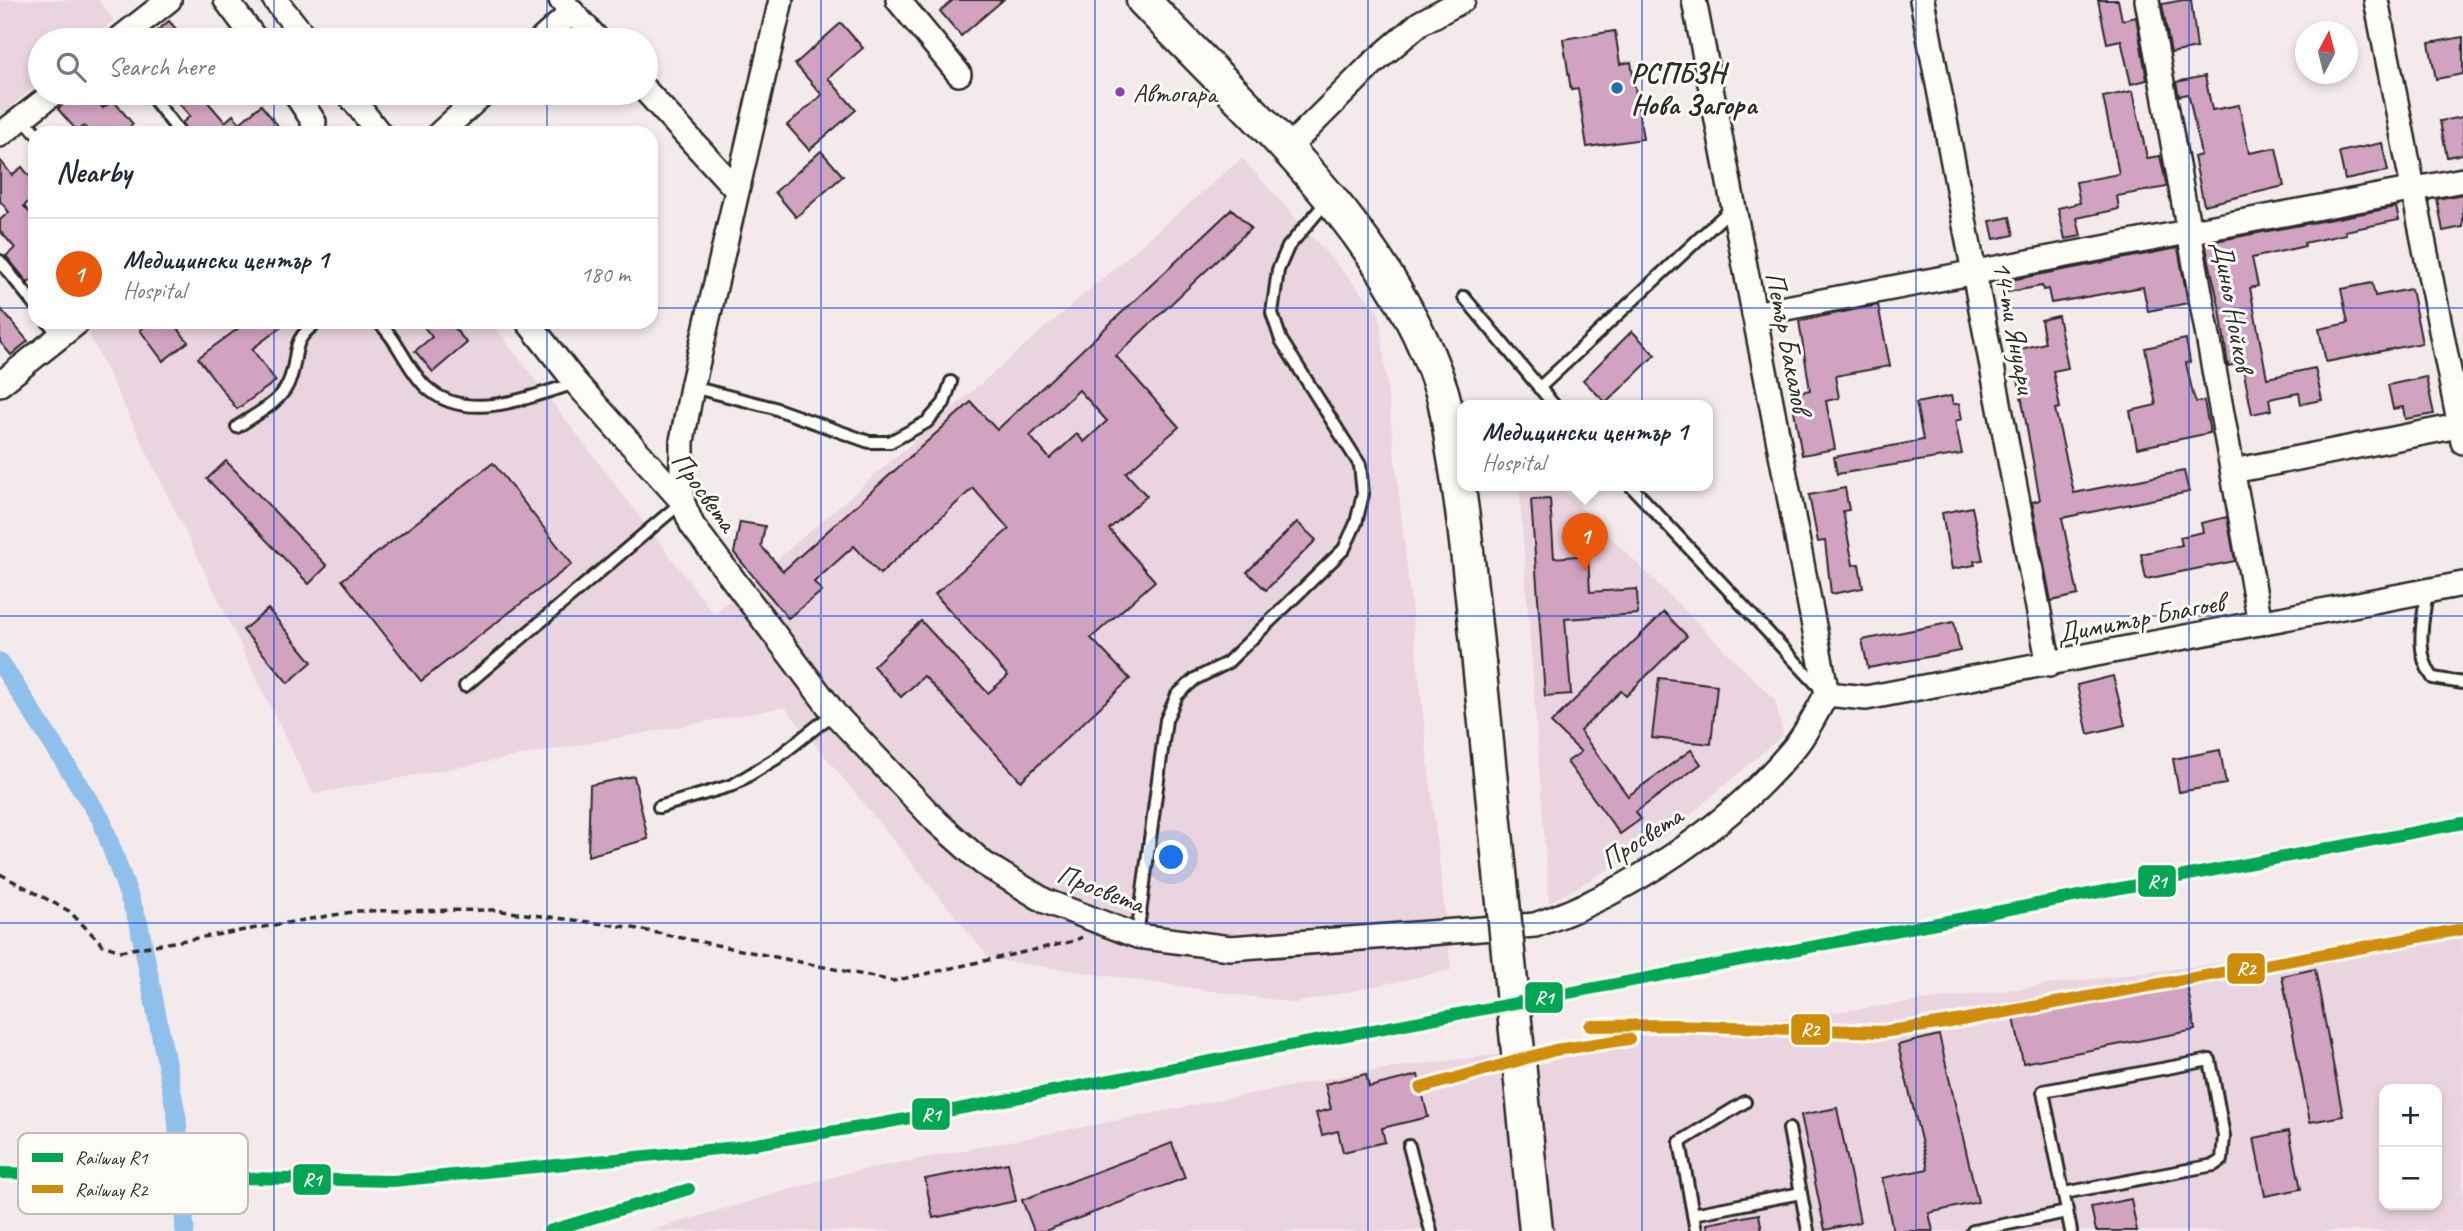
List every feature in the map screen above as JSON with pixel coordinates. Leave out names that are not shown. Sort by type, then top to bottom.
[{"type":"main road","points":[[1143,0],[1330,198],[1385,272],[1415,324],[1442,390],[1457,470]]},
{"type":"main road","points":[[1461,491],[1536,1231]]},
{"type":"street","points":[[133,28],[169,0]]},
{"type":"street","points":[[226,0],[247,28]]},
{"type":"street","points":[[275,0],[297,28]]},
{"type":"street","points":[[682,502],[682,441],[692,387],[781,0]]},
{"type":"street","points":[[898,0],[960,74]]},
{"type":"street","points":[[1286,150],[1382,56],[1420,23],[1463,0]]},
{"type":"street","name":"Петър Бакалов","points":[[1694,0],[1827,694]]},
{"type":"street","name":"14-ти Януари","points":[[1922,0],[2049,665]]},
{"type":"street","name":"Диньо Нойков","points":[[2147,0],[2260,623]]},
{"type":"street","points":[[2233,471],[2462,431],[2376,0]]},
{"type":"street","points":[[550,28],[567,6],[587,28]]},
{"type":"street","points":[[658,104],[736,189]]},
{"type":"street","points":[[0,135],[30,125],[45,105]]},
{"type":"street","points":[[303,105],[314,122],[313,126]]},
{"type":"street","points":[[357,105],[374,126]]},
{"type":"street","points":[[448,126],[471,105]]},
{"type":"street","points":[[1754,314],[2463,180]]},
{"type":"street","points":[[0,384],[54,329]]},
{"type":"street","name":"Просвета","points":[[533,329],[576,383],[682,502],[692,525],[834,713],[937,822],[983,863],[1045,901],[1137,936],[1230,948],[1535,925],[1575,911],[1684,848],[1763,783],[1796,746],[1827,694]]},
{"type":"street","name":"Димитър Благоев","points":[[1827,694],[1866,698],[2463,584]]},
{"type":"lane","points":[[158,105],[175,126]]},
{"type":"lane","points":[[1137,936],[1166,720],[1177,695],[1195,679],[1227,663],[1344,550],[1356,523],[1363,494],[1360,465],[1281,340],[1272,313],[1278,270],[1288,247],[1330,198]]},
{"type":"lane","points":[[1539,388],[1733,207]]},
{"type":"lane","points":[[0,261],[28,296]]},
{"type":"lane","points":[[1464,297],[1550,400]]},
{"type":"lane","points":[[237,427],[278,399],[288,385],[298,340],[308,329]]},
{"type":"lane","points":[[382,329],[426,387],[447,399],[466,405],[491,406],[576,383]]},
{"type":"lane","points":[[692,387],[771,407],[869,442],[890,442],[927,422],[944,403],[951,382]]},
{"type":"lane","points":[[1636,491],[1827,694]]},
{"type":"lane","points":[[466,686],[682,502]]},
{"type":"lane","points":[[2427,591],[2421,632],[2424,667],[2433,678],[2463,683]]},
{"type":"lane","points":[[659,807],[733,785],[777,758],[834,713]]},
{"type":"lane","points":[[2064,1193],[2214,1165],[2222,1160],[2224,1136],[2210,1060],[2043,1091],[2071,1231]]},
{"type":"lane","points":[[1696,1231],[1679,1142],[1745,1102]]},
{"type":"lane","points":[[1789,1129],[1808,1231]]},
{"type":"lane","points":[[1409,1146],[1432,1231]]},
{"type":"lane","points":[[1693,1214],[1801,1193]]},
{"type":"lane","points":[[1973,1231],[2067,1212]]},
{"type":"path","points":[[0,874],[69,911],[103,945],[120,951],[184,938],[358,911],[494,910],[628,927],[893,981],[1074,941],[1105,923]]},
{"type":"shaded area","points":[[0,0],[98,0],[114,20],[104,28],[28,28],[28,92],[0,116]]},
{"type":"shaded area","points":[[1242,158],[1379,312],[1451,970],[1296,1003],[990,959],[785,707],[313,794],[89,334],[96,329],[496,329],[714,614]]},
{"type":"shaded area","points":[[1519,491],[1564,491],[1775,700],[1783,735],[1663,838],[1549,903]]},
{"type":"shaded area","points":[[2463,927],[2463,1231],[649,1231],[843,1174],[1368,1071],[2316,951]]},
{"type":"building","points":[[953,0],[1003,0],[961,36],[940,11]]},
{"type":"building","points":[[2098,0],[2118,0],[2122,20],[2136,17],[2147,80],[2131,84],[2121,40],[2107,43]]},
{"type":"building","points":[[2191,0],[2197,48],[2171,53],[2162,4]]},
{"type":"building","points":[[169,21],[175,28],[161,28]]},
{"type":"building","points":[[841,23],[863,48],[828,78],[856,110],[809,150],[787,125],[822,95],[795,64]]},
{"type":"building","name":"РСПБЗН Нова Загора","points":[[1615,31],[1620,64],[1631,62],[1643,139],[1587,147],[1578,89],[1571,90],[1563,39]]},
{"type":"building","points":[[2463,37],[2463,74],[2436,79],[2429,43]]},
{"type":"building","points":[[2205,76],[2212,110],[2239,105],[2249,153],[2276,148],[2284,186],[2204,205],[2194,157],[2201,155],[2190,101],[2188,94],[2179,96],[2176,82]]},
{"type":"building","points":[[2133,91],[2147,158],[2160,156],[2167,187],[2117,196],[2119,209],[2077,218],[2081,236],[2065,239],[2058,208],[2080,203],[2076,182],[2119,174],[2103,97]]},
{"type":"building","points":[[63,105],[100,105],[103,108],[107,105],[117,105],[133,124],[73,126],[58,109]]},
{"type":"building","points":[[180,105],[210,105],[225,122],[233,115],[240,123],[261,105],[278,126],[184,126],[182,123],[190,116]]},
{"type":"building","points":[[2463,117],[2463,154],[2447,157],[2440,121]]},
{"type":"building","points":[[2382,143],[2388,171],[2345,180],[2339,152]]},
{"type":"building","points":[[821,151],[843,176],[796,217],[775,192]]},
{"type":"building","points":[[0,160],[12,175],[22,167],[28,174],[28,202],[24,206],[28,211],[28,283],[6,256],[15,248],[0,231],[0,220],[9,212],[0,201]]},
{"type":"building","points":[[2463,194],[2463,227],[2443,231],[2437,199]]},
{"type":"building","points":[[2396,207],[2399,220],[2345,231],[2346,234],[2304,243],[2305,246],[2252,258],[2258,286],[2250,288],[2267,378],[2315,368],[2322,400],[2301,404],[2299,393],[2269,399],[2271,410],[2252,414],[2242,363],[2228,366],[2220,310],[2205,243]]},
{"type":"building","points":[[1232,209],[1251,228],[1116,356],[1179,427],[1126,473],[1147,496],[1109,529],[1155,581],[1091,638],[1130,679],[1021,781],[924,676],[901,697],[873,666],[921,621],[988,693],[1008,676],[935,594],[1009,529],[973,488],[880,574],[854,546],[814,582],[822,591],[788,618],[734,553],[740,522],[765,526],[761,546],[783,571],[971,402],[997,430]],"holes":[[[1079,390],[1107,421],[1084,442],[1077,434],[1050,459],[1030,436]]]},
{"type":"building","points":[[2010,217],[2014,235],[1994,239],[1990,221]]},
{"type":"building","points":[[2178,248],[2188,303],[2148,311],[2143,287],[2051,303],[2048,289],[2043,290],[2042,286],[2008,292],[2006,281]]},
{"type":"building","points":[[2372,283],[2375,296],[2411,289],[2422,343],[2326,362],[2319,329],[2348,323],[2341,289]]},
{"type":"building","points":[[1878,305],[1890,366],[1835,376],[1839,398],[1826,401],[1835,449],[1802,455],[1791,394],[1810,390],[1799,321]]},
{"type":"building","points":[[0,308],[28,341],[11,355],[0,342]]},
{"type":"building","points":[[2058,316],[2068,368],[2053,371],[2060,408],[2055,409],[2074,493],[2184,471],[2189,492],[2062,518],[2078,595],[2051,601],[2032,502],[2040,500],[2013,351],[2045,343],[2041,320]]},
{"type":"building","points":[[178,329],[188,342],[163,361],[140,330]]},
{"type":"building","points":[[237,329],[279,329],[252,349],[276,381],[237,409],[198,358]]},
{"type":"building","points":[[426,329],[455,329],[467,343],[433,372],[415,351],[432,337]]},
{"type":"building","points":[[1632,331],[1655,355],[1609,400],[1603,400],[1583,380]]},
{"type":"building","points":[[2186,339],[2190,362],[2186,363],[2193,394],[2196,402],[2204,401],[2210,433],[2137,448],[2130,411],[2156,405],[2145,348]]},
{"type":"building","points":[[2426,377],[2434,414],[2405,419],[2403,407],[2393,409],[2388,385]]},
{"type":"building","points":[[1951,396],[1953,404],[1959,404],[1962,419],[1955,421],[1962,454],[1837,474],[1834,457],[1923,440],[1916,403]]},
{"type":"building","points":[[226,461],[327,566],[309,584],[207,479]]},
{"type":"building","points":[[493,463],[572,564],[421,681],[342,580]]},
{"type":"building","points":[[1845,488],[1849,510],[1843,511],[1853,565],[1859,564],[1863,588],[1831,594],[1825,541],[1818,542],[1809,495]]},
{"type":"building","points":[[1550,499],[1554,558],[1588,555],[1590,592],[1637,589],[1638,614],[1565,619],[1571,694],[1545,696],[1531,500]]},
{"type":"building","points":[[1972,507],[1983,560],[1974,561],[1975,565],[1952,569],[1942,513]]},
{"type":"building","points":[[2227,517],[2235,561],[2146,579],[2141,554],[2182,545],[2180,537],[2203,532],[2201,523]]},
{"type":"building","points":[[1297,522],[1316,540],[1266,590],[1247,572]]},
{"type":"building","points":[[268,609],[312,662],[288,683],[243,630]]},
{"type":"building","points":[[1664,612],[1687,636],[1626,696],[1621,691],[1580,731],[1628,796],[1691,750],[1701,764],[1636,812],[1641,819],[1620,834],[1567,762],[1581,752],[1551,723]]},
{"type":"building","points":[[1954,622],[1960,651],[1868,668],[1862,640]]},
{"type":"building","points":[[2113,676],[2125,725],[2088,734],[2077,685]]},
{"type":"building","points":[[1659,678],[1717,685],[1711,744],[1652,738]]},
{"type":"building","points":[[2220,750],[2226,784],[2179,792],[2173,759]]},
{"type":"building","points":[[634,776],[648,839],[588,856],[590,785]]},
{"type":"building","points":[[2315,969],[2343,1116],[2310,1122],[2282,976]]},
{"type":"building","points":[[2187,984],[2195,1030],[2023,1063],[2014,1017]]},
{"type":"building","points":[[1939,1035],[1978,1202],[1929,1213],[1933,1231],[1893,1231],[1882,1178],[1928,1169],[1898,1045]]},
{"type":"building","points":[[1366,1074],[1369,1087],[1418,1075],[1428,1117],[1382,1128],[1385,1142],[1343,1152],[1338,1131],[1322,1135],[1316,1113],[1331,1109],[1325,1084]]},
{"type":"building","points":[[1837,1108],[1860,1222],[1825,1230],[1801,1115]]},
{"type":"building","points":[[2289,1131],[2301,1189],[2265,1196],[2254,1138]]},
{"type":"building","points":[[1172,1143],[1185,1178],[1045,1231],[1034,1231],[1022,1200]]},
{"type":"building","points":[[1008,1163],[1016,1201],[933,1218],[925,1179]]},
{"type":"building","points":[[2131,1199],[2137,1231],[2096,1231],[2091,1207]]},
{"type":"building","points":[[1759,1214],[1762,1231],[1708,1231],[1707,1224]]},
{"type":"waterway","points":[[0,662],[101,819],[139,924],[178,1133]]},
{"type":"waterway","points":[[184,1214],[185,1231]]},
{"type":"rail line","name":"R1","points":[[248,1178],[393,1181],[737,1147],[884,1123],[2463,823]]},
{"type":"rail line","name":"R2","points":[[1590,1026],[1672,1025],[1882,1032],[1945,1023],[2463,929]]},
{"type":"rail line","name":"R2","points":[[1421,1088],[1555,1050],[1629,1039]]},
{"type":"rail line","name":"R1","points":[[0,1173],[18,1173]]},
{"type":"rail line","name":"R1","points":[[549,1231],[689,1189]]},
{"type":"place","name":"РСПБЗН Нова Загора","points":[[1617,88]]},
{"type":"place","name":"Автогара","points":[[1120,92]]},
{"type":"place","name":"Медицински център 1","points":[[1585,571]]}]
